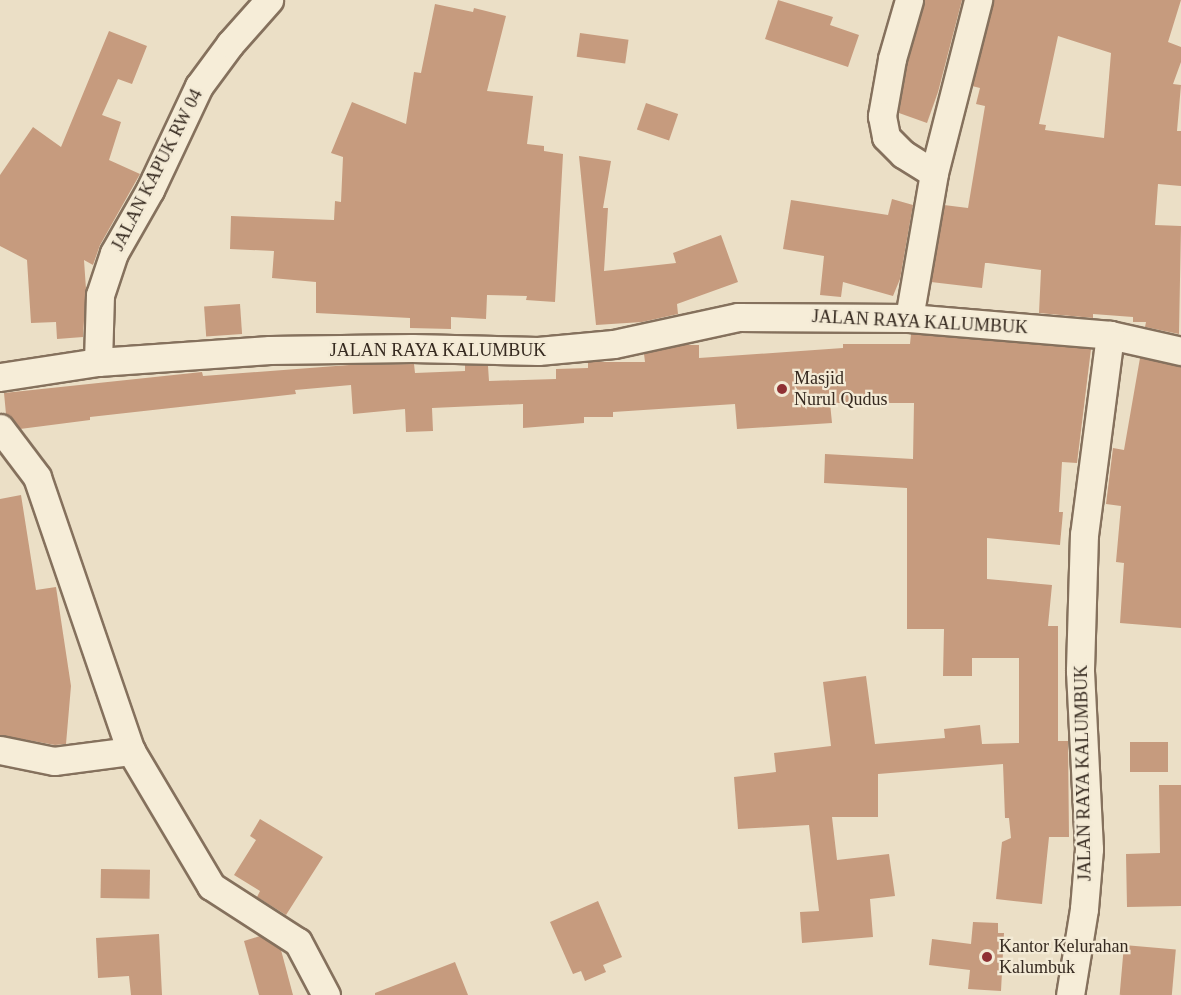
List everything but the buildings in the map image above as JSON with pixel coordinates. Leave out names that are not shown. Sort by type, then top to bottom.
[{"type":"street","name":"JALAN KAPUK RW 04","points":[[98,362],[100,295],[114,253],[150,190],[200,86],[230,44],[269,0]]},
{"type":"street","points":[[909,0],[892,59],[882,116],[886,137],[903,154],[934,173]]},
{"type":"street","points":[[909,318],[934,173],[978,0]]},
{"type":"street","name":"JALAN RAYA KALUMBUK","points":[[0,377],[98,362],[282,350],[412,348],[538,351],[614,344],[738,317],[909,318],[1110,335],[1084,534],[1080,671],[1089,849],[1084,909],[1070,995]]},
{"type":"street","points":[[1110,335],[1181,351]]},
{"type":"street","points":[[0,428],[37,477],[131,751],[211,886],[298,942],[326,995]]},
{"type":"street","points":[[0,750],[54,760],[131,751]]},
{"type":"place","name":"Masjid Nurul Qudus","points":[[782,389]]},
{"type":"place","name":"Kantor Kelurahan Kalumbuk","points":[[987,957]]}]
